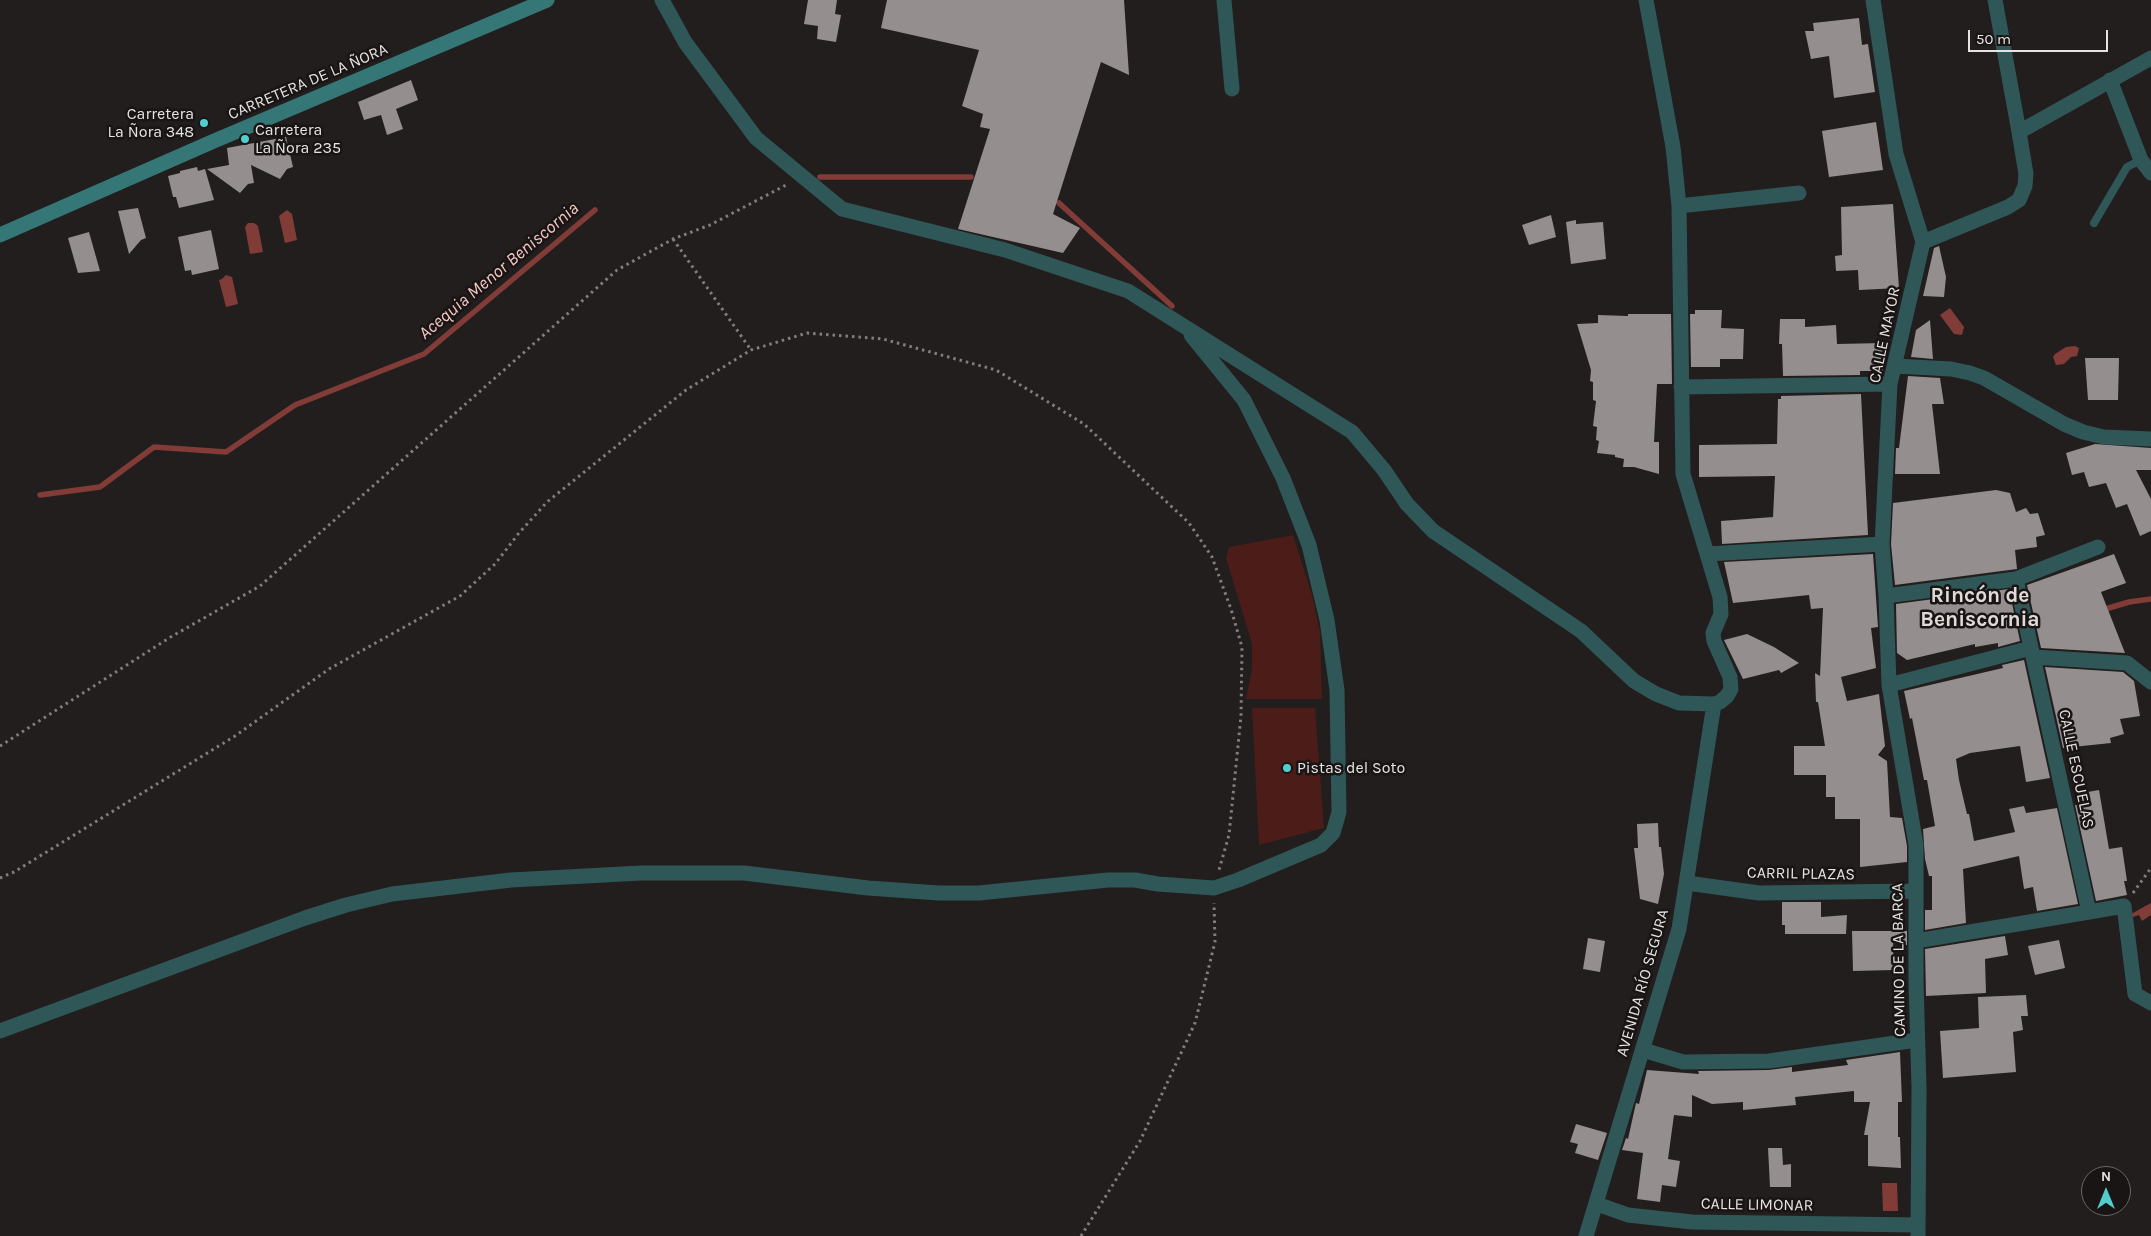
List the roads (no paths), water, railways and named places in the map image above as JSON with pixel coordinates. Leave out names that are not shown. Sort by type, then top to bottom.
[{"type":"main road","name":"CARRETERA DE LA ÑORA","points":[[0,235],[214,141],[548,0]]},
{"type":"street","points":[[662,0],[684,42],[756,138],[842,209],[1005,250],[1128,291],[1352,432],[1384,470],[1407,504],[1433,531],[1582,631],[1634,681],[1656,694],[1679,702],[1714,704],[1727,696],[1731,689],[1730,678],[1712,633],[1721,614],[1722,606],[1683,474],[1680,206],[1673,147],[1646,0]]},
{"type":"street","points":[[1224,0],[1232,88]]},
{"type":"street","points":[[1873,0],[1896,154],[1923,242],[2008,207],[2019,200],[2025,186],[2026,174],[1995,0]]},
{"type":"street","points":[[2019,132],[2151,58]]},
{"type":"street","points":[[2110,80],[2141,160],[2151,173]]},
{"type":"street","points":[[1680,206],[1799,194]]},
{"type":"street","name":"CALLE MAYOR","points":[[1889,685],[1882,544],[1890,384],[1923,242]]},
{"type":"street","points":[[0,1031],[338,907],[392,894],[511,880],[641,873],[744,873],[868,888],[939,893],[979,893],[1108,880],[1135,880],[1158,884],[1214,888],[1238,880],[1321,845],[1333,833],[1339,812],[1337,690],[1327,620],[1309,545],[1283,478],[1244,400],[1182,325]]},
{"type":"street","points":[[1894,366],[1951,369],[1970,373],[1984,378],[2064,424],[2083,432],[2104,437],[2151,439]]},
{"type":"street","points":[[1681,387],[1890,384]]},
{"type":"street","points":[[1707,554],[1882,544]]},
{"type":"street","points":[[1886,596],[2016,579],[2098,548]]},
{"type":"street","name":"CALLE ESCUELAS","points":[[2016,579],[2089,912]]},
{"type":"street","points":[[1889,685],[2033,653],[2128,663],[2151,682]]},
{"type":"street","name":"CAMINO DE LA BARCA","points":[[1889,685],[1916,845],[1918,1230]]},
{"type":"street","name":"AVENIDA RÍO SEGURA","points":[[1586,1236],[1680,929],[1714,704]]},
{"type":"street","name":"CARRIL PLAZAS","points":[[1687,883],[1759,894],[1916,891]]},
{"type":"street","points":[[1916,940],[2124,906],[2135,994],[2151,1003]]},
{"type":"street","points":[[1643,1050],[1683,1062],[1769,1061],[1917,1040]]},
{"type":"street","name":"CALLE LIMONAR","points":[[1597,1204],[1628,1215],[1692,1222],[1918,1230]]},
{"type":"lane","points":[[2094,224],[2127,167],[2141,160]]},
{"type":"waterway","name":"Acequia Menor Beniscornia","points":[[820,177],[971,177]]},
{"type":"waterway","name":"Acequia Menor Beniscornia","points":[[1059,203],[1172,306]]},
{"type":"waterway","name":"Acequia Menor Beniscornia","points":[[40,495],[100,487],[154,447],[226,452],[295,405],[424,354],[595,210]]},
{"type":"waterway","name":"Acequia Menor Beniscornia","points":[[2102,610],[2129,602],[2151,599]]},
{"type":"place","name":"Carretera La Ñora 348","points":[[204,123]]},
{"type":"place","name":"Carretera La Ñora 235","points":[[245,139]]},
{"type":"place","name":"Pistas del Soto","points":[[1287,768]]},
{"type":"district","name":"Rincón de Beniscornia","points":[[1980,608]]}]
